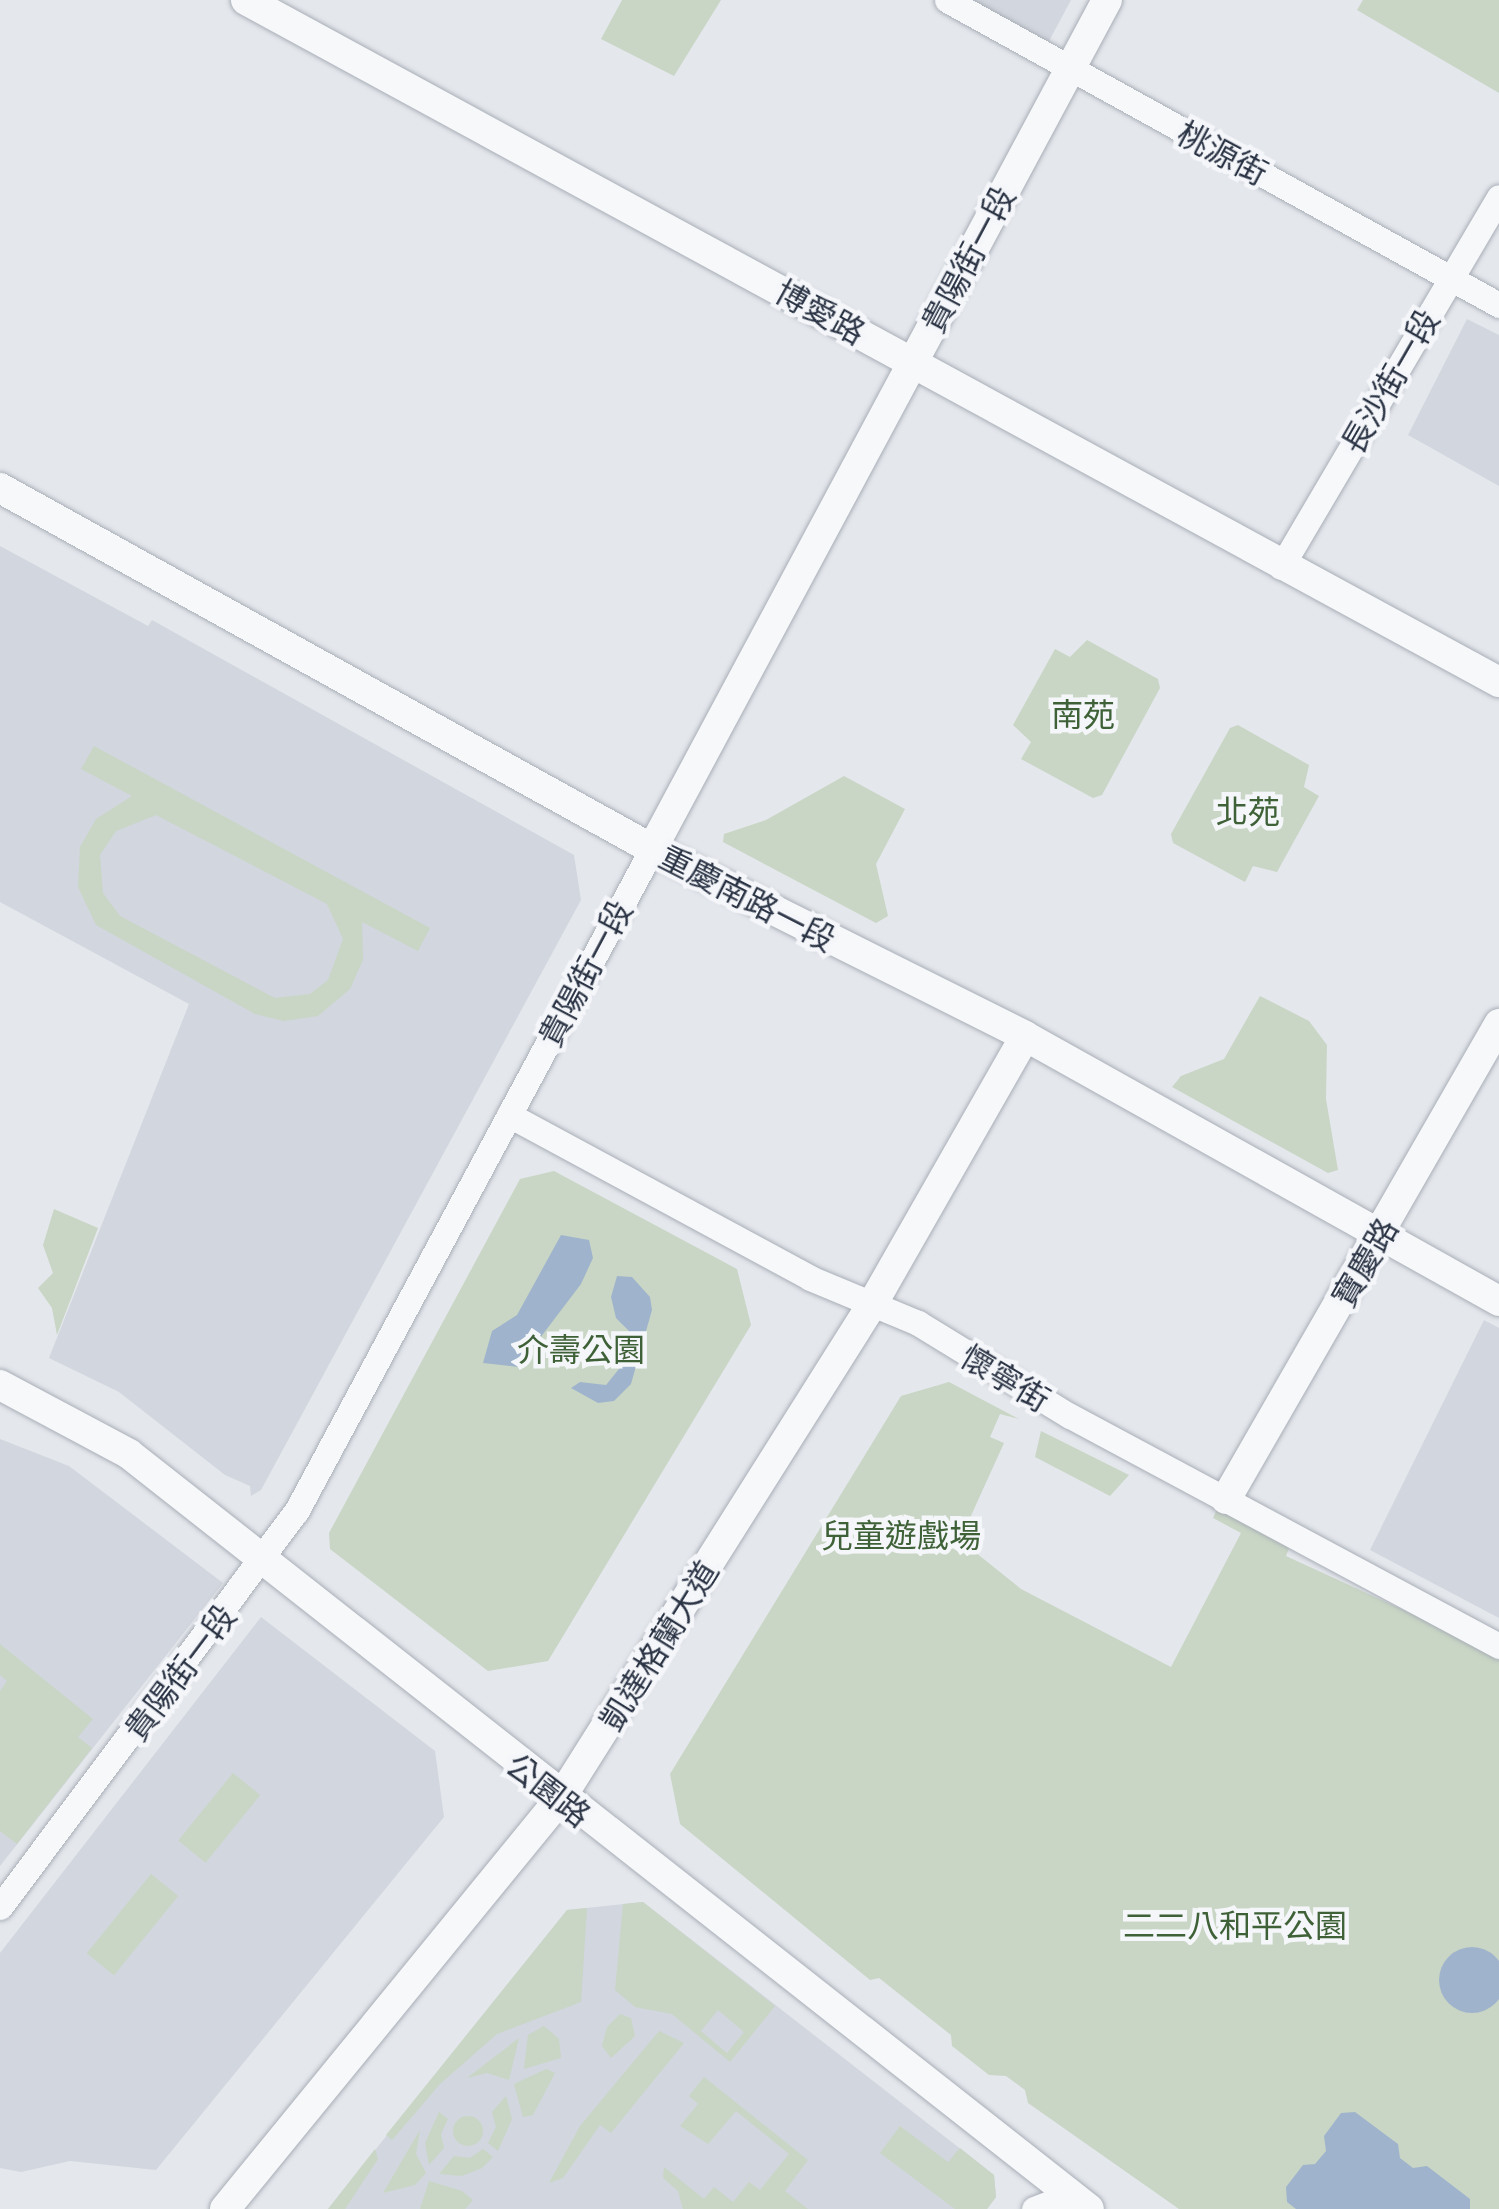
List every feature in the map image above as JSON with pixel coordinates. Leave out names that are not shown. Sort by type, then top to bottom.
[{"type":"street","name":"博愛路","points":[[246,0],[914,362],[1280,567],[1499,682]]},
{"type":"street","name":"桃源街","points":[[946,0],[1068,71],[1499,305]]},
{"type":"street","name":"貴陽街一段","points":[[0,1907],[264,1560],[509,1114],[1107,0]]},
{"type":"street","name":"長沙街一段","points":[[1280,567],[1499,197]]},
{"type":"street","name":"重慶南路一段","points":[[0,488],[652,849],[1025,1036],[1499,1301]]},
{"type":"street","name":"寶慶路","points":[[1226,1499],[1499,1024]]},
{"type":"street","name":"凱達格蘭大道","points":[[225,2209],[560,1799],[873,1303],[1025,1036]]},
{"type":"street","name":"懷寧街","points":[[509,1114],[810,1278],[873,1303],[1499,1646]]},
{"type":"street","name":"公園路","points":[[0,1385],[101,1435],[264,1560],[560,1799],[1080,2202]]},
{"type":"street","points":[[1034,2209],[1080,2202]]},
{"type":"shaded area","points":[[934,0],[1071,0],[1040,58]]},
{"type":"shaded area","points":[[1467,319],[1499,335],[1499,486],[1408,435]]},
{"type":"shaded area","points":[[0,546],[148,626],[152,620],[574,855],[581,900],[261,1490],[251,1496],[250,1486],[225,1475],[119,1392],[49,1358],[189,1004],[0,902]]},
{"type":"shaded area","points":[[1484,1320],[1499,1328],[1499,1618],[1370,1550]]},
{"type":"shaded area","points":[[0,1439],[69,1466],[223,1583],[0,1866]]},
{"type":"shaded area","points":[[261,1617],[435,1751],[444,1817],[156,2170],[70,2161],[21,2172],[0,2168],[0,1953]]},
{"type":"shaded area","points":[[643,1902],[994,2175],[996,2197],[987,2209],[328,2209],[567,1910]]},
{"type":"green space","points":[[622,0],[721,0],[674,76],[601,39]]},
{"type":"green space","points":[[1363,0],[1499,0],[1499,93],[1357,10]]},
{"type":"green space","name":"南苑","points":[[1087,640],[1158,679],[1160,688],[1102,795],[1093,798],[1021,759],[1031,742],[1013,725],[1055,649],[1070,657]]},
{"type":"green space","name":"北苑","points":[[1238,725],[1309,765],[1304,787],[1319,796],[1277,872],[1253,866],[1245,882],[1173,843],[1171,834],[1230,728]]},
{"type":"green space","points":[[94,746],[430,928],[418,951],[362,922],[363,960],[350,989],[318,1016],[284,1021],[255,1014],[96,925],[78,887],[80,847],[96,819],[132,796],[81,769]],"holes":[[[156,815],[327,904],[343,939],[328,980],[310,994],[275,998],[120,916],[103,893],[100,855],[116,831]]]},
{"type":"green space","points":[[844,776],[905,809],[876,864],[888,916],[876,923],[723,842],[724,834],[766,820]]},
{"type":"green space","points":[[1260,996],[1309,1021],[1327,1045],[1326,1099],[1338,1170],[1328,1173],[1172,1087],[1181,1076],[1224,1059]]},
{"type":"green space","name":"介壽公園","points":[[554,1171],[737,1269],[751,1325],[548,1661],[488,1671],[330,1549],[329,1533],[520,1179]]},
{"type":"green space","points":[[54,1209],[98,1228],[57,1335],[52,1308],[38,1288],[53,1273],[43,1245]]},
{"type":"green space","name":"二二八和平公園","points":[[949,1382],[1019,1419],[1000,1414],[990,1437],[1004,1443],[960,1540],[1021,1589],[1171,1667],[1241,1533],[1213,1518],[1217,1509],[1290,1546],[1286,1556],[1499,1654],[1499,2209],[1179,2209],[1028,2103],[1025,2090],[1006,2076],[989,2075],[952,2046],[951,2035],[879,1978],[870,1980],[680,1824],[670,1774],[901,1396]]},
{"type":"green space","points":[[1041,1431],[1129,1475],[1110,1496],[1035,1457]]},
{"type":"green space","points":[[0,1644],[93,1719],[78,1737],[92,1748],[17,1844],[0,1831],[0,1691],[7,1681],[0,1675]]},
{"type":"green space","points":[[233,1773],[260,1795],[205,1863],[178,1841]]},
{"type":"green space","points":[[151,1874],[178,1896],[114,1975],[87,1953]]},
{"type":"green space","points":[[643,1902],[775,2006],[730,2062],[672,2014],[635,2007],[615,1990],[623,1904]],"holes":[[[718,2010],[744,2032],[727,2053],[701,2031]]]},
{"type":"green space","points":[[587,1908],[581,2002],[497,2034],[440,2084],[392,2140],[386,2135],[567,1910]]},
{"type":"green space","points":[[620,2014],[631,2018],[635,2036],[611,2058],[602,2046],[607,2027]]},
{"type":"green space","points":[[544,2026],[559,2039],[561,2058],[524,2069],[528,2035]]},
{"type":"green space","points":[[659,2031],[684,2043],[611,2133],[600,2125],[563,2178],[549,2183],[580,2126]]},
{"type":"green space","points":[[519,2038],[509,2080],[487,2073],[467,2078]]},
{"type":"green space","points":[[546,2069],[555,2073],[533,2115],[523,2117],[514,2084]]},
{"type":"green space","points":[[704,2077],[808,2160],[785,2191],[808,2209],[683,2209],[678,2191],[663,2178],[664,2167],[704,2199],[714,2187],[733,2202],[749,2182],[760,2190],[789,2154],[736,2111],[708,2144],[680,2126],[698,2104],[689,2096]]},
{"type":"green space","points":[[506,2096],[512,2119],[498,2151],[488,2143],[496,2127],[492,2112]]},
{"type":"green space","points":[[439,2112],[448,2119],[441,2134],[444,2148],[429,2165],[425,2143]]},
{"type":"green space","points":[[468,2116],[479,2120],[483,2131],[479,2142],[468,2146],[457,2142],[453,2131],[457,2120]]},
{"type":"green space","points":[[900,2126],[948,2162],[960,2148],[994,2175],[996,2197],[987,2209],[955,2209],[880,2153]]},
{"type":"green space","points":[[420,2130],[416,2154],[426,2173],[415,2185],[383,2193]]},
{"type":"green space","points":[[375,2149],[378,2159],[345,2209],[328,2209]]},
{"type":"green space","points":[[483,2149],[493,2157],[482,2168],[462,2176],[439,2174],[454,2156],[470,2158]]},
{"type":"green space","points":[[429,2181],[462,2191],[473,2200],[465,2209],[420,2209]]},
{"type":"water","points":[[561,1235],[589,1240],[593,1258],[581,1284],[518,1367],[483,1363],[492,1331],[517,1315]]},
{"type":"water","points":[[617,1276],[632,1277],[650,1297],[652,1310],[631,1384],[614,1401],[598,1403],[571,1388],[580,1382],[606,1385],[627,1359],[629,1331],[616,1318],[611,1297]]},
{"type":"water","points":[[1472,1947],[1495,1957],[1505,1980],[1495,2003],[1472,2013],[1449,2003],[1439,1980],[1449,1957]]},
{"type":"water","points":[[1355,2112],[1398,2144],[1400,2158],[1413,2168],[1427,2166],[1470,2199],[1470,2209],[1296,2209],[1287,2202],[1286,2187],[1303,2165],[1315,2164],[1326,2151],[1324,2136],[1341,2113]]},
{"type":"park label","name":"兒童遊戲場","points":[[901,1534]]}]
